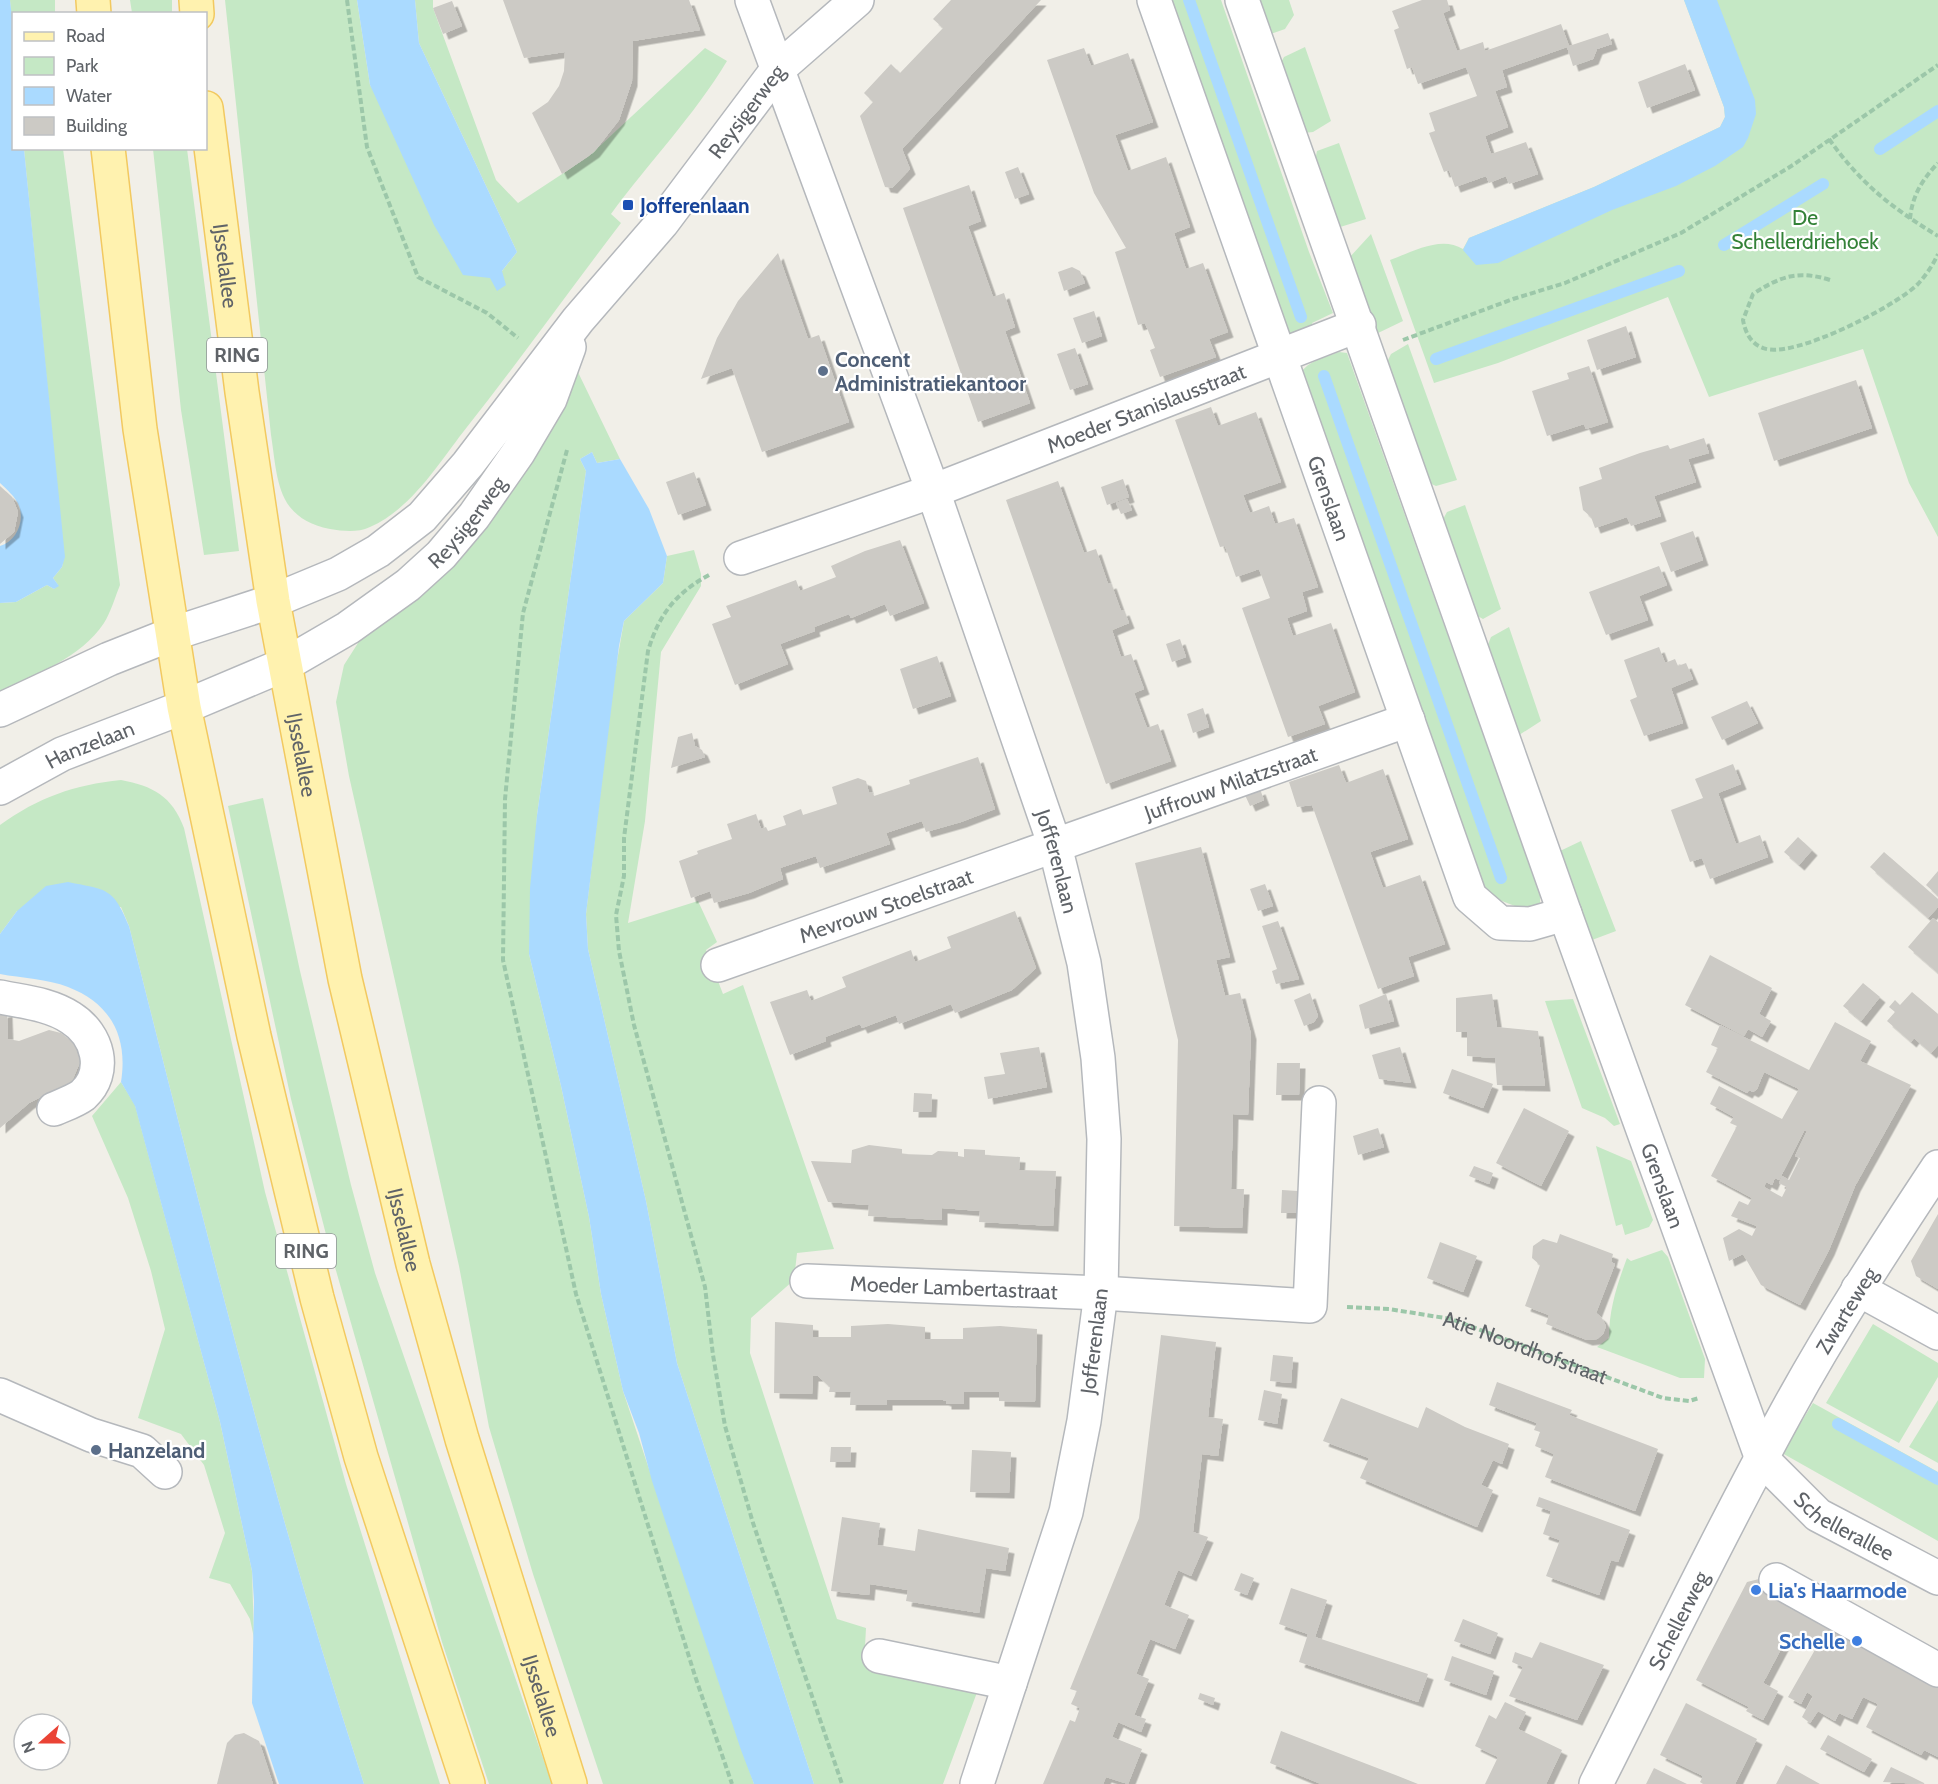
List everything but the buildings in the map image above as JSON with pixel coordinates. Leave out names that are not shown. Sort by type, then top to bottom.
[{"type":"main road","name":"IJsselallee","points":[[207,116],[242,392],[273,601],[345,979],[413,1264],[462,1439],[570,1784]]},
{"type":"main road","name":"RING","points":[[108,150],[140,429],[172,634],[184,707],[252,1025],[317,1298],[361,1457],[468,1784]]},
{"type":"street","name":"Jofferenlaan","points":[[753,0],[933,491],[1055,846],[1084,963],[1098,1058],[1104,1139],[1101,1293],[1085,1411],[1066,1512],[977,1784]]},
{"type":"street","name":"Reysigerweg","points":[[273,601],[378,551],[422,517],[468,464],[578,320],[662,223],[777,70],[857,0]]},
{"type":"street","name":"Grenslaan","points":[[1154,0],[1281,355],[1470,897],[1500,923],[1530,924],[1565,914]]},
{"type":"street","name":"Grenslaan","points":[[1242,0],[1565,914],[1762,1460]]},
{"type":"street","name":"Reysigerweg","points":[[286,664],[348,628],[408,585],[441,555],[474,516],[550,399],[578,320]]},
{"type":"street","name":"Moeder Stanislausstraat","points":[[741,558],[933,491],[1281,355],[1363,339]]},
{"type":"street","points":[[0,710],[109,659],[172,634],[273,601]]},
{"type":"street","points":[[184,707],[286,664]]},
{"type":"street","name":"Hanzelaan","points":[[0,788],[62,754],[184,707]]},
{"type":"street","name":"Juffrouw Milatzstraat","points":[[1055,846],[1408,720]]},
{"type":"street","name":"Mevrouw Stoelstraat","points":[[718,964],[1055,846]]},
{"type":"street","points":[[0,997],[46,1006],[71,1018],[90,1036],[99,1059],[95,1080],[81,1096],[54,1109]]},
{"type":"street","points":[[1101,1293],[1311,1306],[1318,1103]]},
{"type":"street","name":"Zwarteweg","points":[[1762,1460],[1858,1289],[1938,1167]]},
{"type":"street","name":"Moeder Lambertastraat","points":[[807,1281],[1101,1293]]},
{"type":"street","points":[[1858,1289],[1938,1333]]},
{"type":"street","points":[[0,1395],[92,1435],[142,1451],[165,1472]]},
{"type":"street","name":"Schellerallee","points":[[1762,1460],[1818,1515],[1938,1578]]},
{"type":"street","name":"Schellerweg","points":[[1596,1784],[1713,1549],[1762,1460]]},
{"type":"street","points":[[1776,1580],[1938,1670]]},
{"type":"street","points":[[879,1656],[1010,1683]]},
{"type":"path","points":[[347,0],[367,147],[418,277],[487,313],[547,361]]},
{"type":"path","points":[[1363,339],[1565,283],[1644,251],[1681,233],[1793,165],[1938,65]]},
{"type":"path","points":[[1829,139],[1842,158],[1881,200],[1938,236]]},
{"type":"path","points":[[1910,219],[1911,207],[1920,183],[1938,164]]},
{"type":"path","points":[[1830,280],[1809,273],[1794,275],[1778,280],[1753,294],[1743,320],[1749,337],[1764,349],[1773,350],[1800,344],[1848,326],[1891,306],[1932,267],[1938,254]]},
{"type":"path","points":[[569,438],[523,613],[505,799],[503,960],[576,1294],[695,1676],[732,1784]]},
{"type":"path","points":[[741,558],[700,580],[670,603],[654,631],[643,675],[624,838],[624,876],[616,915],[619,951],[634,1025],[705,1287],[725,1426],[753,1523],[842,1784]]},
{"type":"path","name":"Atie Noordhofstraat","points":[[1311,1306],[1389,1309],[1451,1319],[1663,1398],[1689,1401],[1735,1387]]},
{"type":"green space","points":[[10,0],[55,0],[55,12],[12,12],[12,24]]},
{"type":"green space","points":[[130,0],[172,0],[172,12],[132,12]]},
{"type":"green space","points":[[225,0],[357,0],[370,85],[502,271],[517,252],[419,43],[415,0],[433,0],[433,8],[496,180],[518,203],[588,157],[705,48],[727,61],[686,120],[611,214],[621,223],[436,469],[399,509],[365,529],[340,530],[312,524],[289,506],[279,482],[271,435]]},
{"type":"green space","points":[[1164,0],[1221,0],[1309,252],[1333,313],[1312,323],[1315,330],[1290,337]]},
{"type":"green space","points":[[1256,0],[1289,0],[1294,15],[1285,29],[1268,35]]},
{"type":"green space","name":"De Schellerdriehoek","points":[[1684,0],[1938,0],[1938,537],[1909,483],[1863,349],[1709,397],[1668,297],[1498,363],[1434,383],[1390,260],[1436,244],[1454,245],[1463,249],[1469,238],[1594,187],[1720,127],[1725,117],[1724,107]]},
{"type":"green space","points":[[1305,47],[1331,121],[1313,132],[1304,133],[1279,66],[1284,57]]},
{"type":"green space","points":[[1339,143],[1366,219],[1337,228],[1314,165],[1317,151]]},
{"type":"green space","points":[[24,150],[63,150],[120,585],[104,623],[83,646],[57,664],[0,691],[0,603],[16,602],[47,585],[54,589],[58,585],[53,578],[62,567],[64,557]]},
{"type":"green space","points":[[153,150],[187,150],[239,551],[204,555],[181,410]]},
{"type":"green space","points":[[1371,234],[1403,321],[1376,334],[1349,258]]},
{"type":"green space","points":[[1408,344],[1457,480],[1436,486],[1425,481],[1386,364],[1391,354]]},
{"type":"green space","points":[[1339,352],[1347,353],[1540,894],[1540,909],[1520,908],[1484,894],[1299,377],[1310,364]]},
{"type":"green space","points":[[575,366],[620,459],[597,463],[592,452],[580,459],[586,471],[537,815],[529,954],[561,1086],[589,1217],[601,1294],[623,1391],[754,1784],[603,1784],[533,1574],[489,1427],[459,1266],[349,776],[336,702],[344,665],[365,632]]},
{"type":"green space","points":[[1465,505],[1501,609],[1483,619],[1474,614],[1442,521],[1447,512]]},
{"type":"green space","points":[[694,550],[701,574],[701,586],[661,652],[645,821],[628,923],[698,901],[717,942],[706,950],[723,994],[743,985],[834,1249],[797,1253],[794,1280],[751,1318],[750,1353],[837,1619],[866,1628],[864,1665],[979,1687],[943,1784],[814,1784],[677,1363],[646,1201],[588,949],[586,914],[613,684],[624,621],[663,583],[667,556]]},
{"type":"green space","points":[[1509,627],[1541,721],[1516,737],[1487,647],[1491,637]]},
{"type":"green space","points":[[121,780],[152,789],[160,794],[174,808],[184,828],[265,1192],[346,1484],[440,1784],[364,1784],[330,1678],[268,1465],[129,926],[121,907],[17,911],[0,934],[0,825],[14,815],[58,794],[88,785]]},
{"type":"green space","points":[[263,798],[300,971],[351,1185],[375,1273],[552,1784],[489,1784],[442,1642],[329,1246],[291,1099],[228,806]]},
{"type":"green space","points":[[1581,841],[1616,931],[1592,940],[1560,851]]},
{"type":"green space","points":[[1573,999],[1620,1124],[1614,1126],[1605,1118],[1582,1108],[1545,1001]]},
{"type":"green space","points":[[121,1082],[135,1105],[220,1422],[252,1571],[254,1638],[250,1619],[230,1584],[209,1578],[225,1533],[204,1465],[181,1434],[138,1418],[165,1329],[151,1271],[128,1198],[92,1116]]},
{"type":"green space","points":[[1596,1146],[1631,1161],[1653,1220],[1649,1227],[1625,1235],[1622,1224],[1616,1226]]},
{"type":"green space","points":[[1662,1250],[1668,1257],[1705,1359],[1704,1378],[1680,1378],[1597,1347],[1609,1338],[1614,1297],[1627,1258],[1631,1261]]},
{"type":"green space","points":[[1873,1324],[1938,1363],[1938,1377],[1899,1443],[1826,1403]]},
{"type":"green space","points":[[1938,1400],[1938,1463],[1909,1447]]},
{"type":"green space","points":[[1813,1403],[1938,1472],[1938,1541],[1782,1453]]},
{"type":"water","points":[[0,0],[10,0],[12,150],[24,150],[65,557],[62,567],[53,578],[59,586],[54,589],[47,585],[16,602],[0,603],[0,546],[6,544],[15,535],[20,524],[21,512],[11,493],[0,483]]},
{"type":"water","points":[[357,0],[415,0],[419,43],[517,252],[502,271],[506,285],[497,291],[490,278],[463,275],[434,225],[370,85]]},
{"type":"water","points":[[1684,0],[1717,0],[1755,100],[1756,114],[1743,147],[1715,166],[1676,186],[1612,210],[1498,263],[1476,265],[1463,250],[1469,238],[1594,187],[1720,127],[1725,117],[1724,107]]},
{"type":"water","points":[[592,452],[597,463],[620,459],[649,509],[667,556],[663,583],[624,621],[586,914],[588,949],[646,1201],[677,1363],[814,1784],[754,1784],[741,1750],[652,1481],[639,1433],[623,1391],[601,1294],[589,1217],[561,1086],[529,954],[530,888],[537,815],[586,471],[580,459]]},
{"type":"water","points":[[68,882],[107,892],[118,904],[129,926],[268,1465],[330,1678],[364,1784],[279,1784],[252,1703],[254,1601],[252,1571],[220,1422],[135,1106],[121,1082],[122,1051],[114,1024],[96,1003],[68,987],[43,980],[0,974],[0,934],[17,911],[46,886]]},
{"type":"waterway","points":[[1189,0],[1301,317]]},
{"type":"waterway","points":[[1880,149],[1938,111]]},
{"type":"waterway","points":[[1724,245],[1823,184]]},
{"type":"waterway","points":[[1436,359],[1679,271]]},
{"type":"waterway","points":[[1324,376],[1501,878]]},
{"type":"waterway","points":[[1838,1424],[1938,1479]]},
{"type":"place","name":"Jofferenlaan","points":[[628,205]]},
{"type":"place","name":"Concent Administratiekantoor","points":[[823,371]]},
{"type":"place","name":"Hanzeland","points":[[96,1450]]},
{"type":"place","name":"Lia's Haarmode","points":[[1756,1590]]},
{"type":"place","name":"Schelle","points":[[1857,1641]]}]
